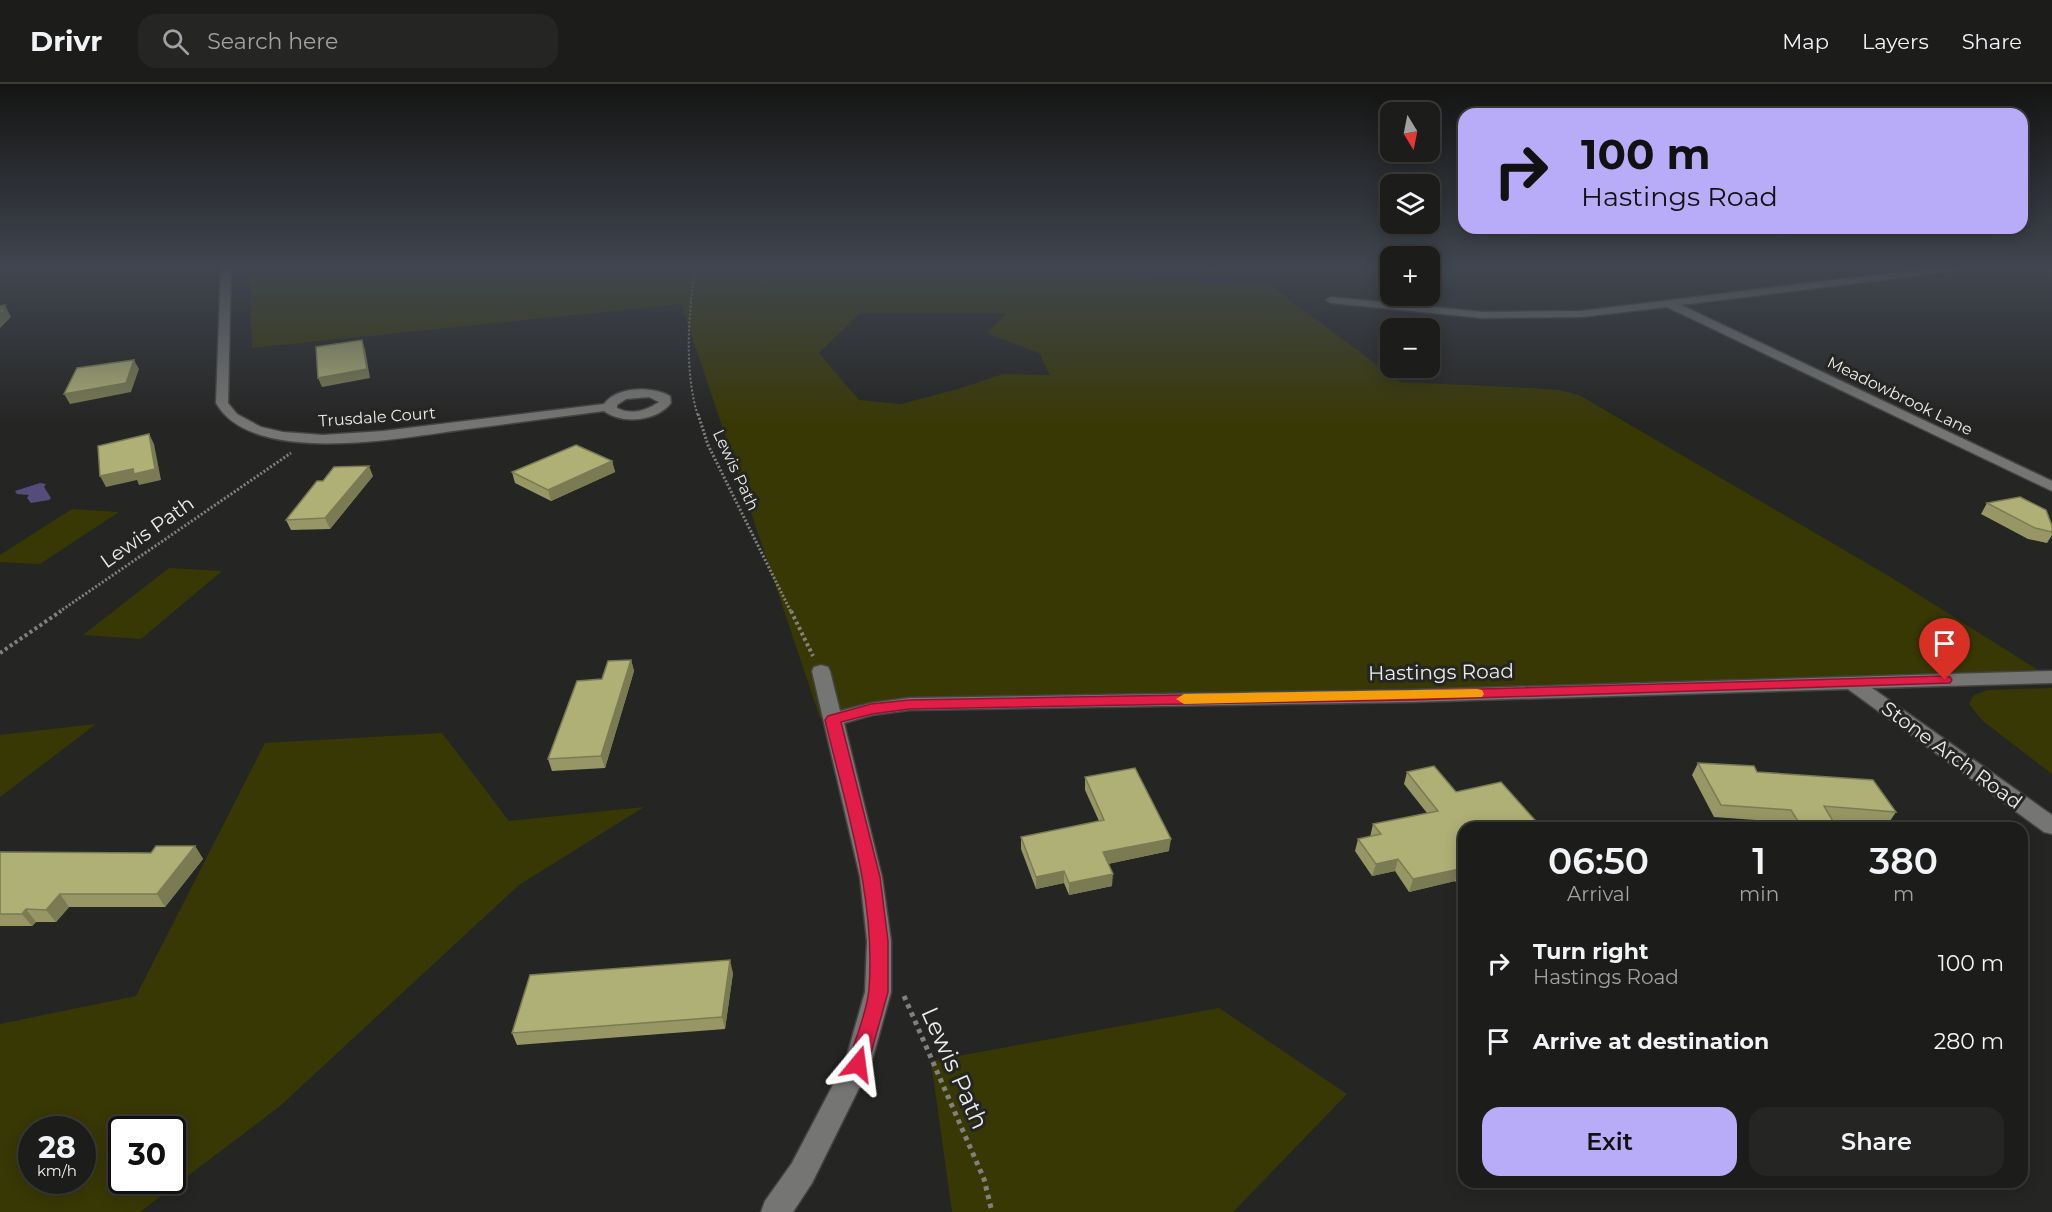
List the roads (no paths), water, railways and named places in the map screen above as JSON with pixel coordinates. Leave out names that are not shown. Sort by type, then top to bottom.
[{"type":"street","name":"Trusdale Court","points":[[224,319],[222,403],[226,412],[236,420],[261,431],[282,436],[352,438],[609,406]]},
{"type":"street","name":"Meadowbrook Lane","points":[[1701,319],[2052,487]]},
{"type":"street","points":[[776,1212],[802,1173],[858,1064],[878,992],[879,941],[871,877],[821,671]]},
{"type":"street","name":"Hastings Road","points":[[833,720],[871,709],[909,704],[1411,696],[2052,677]]},
{"type":"street","name":"Stone Arch Road","points":[[1852,683],[2052,826]]}]
